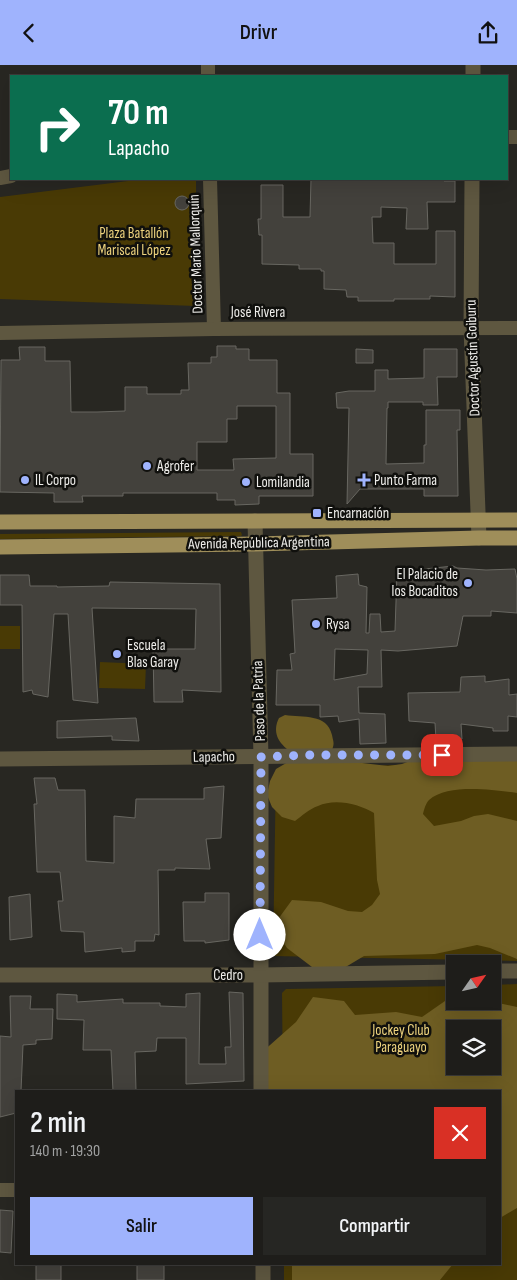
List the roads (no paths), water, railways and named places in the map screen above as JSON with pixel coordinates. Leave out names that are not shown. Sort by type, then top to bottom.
[{"type":"highway","name":"Avenida República Argentina","points":[[0,522],[517,520]]},
{"type":"highway","name":"Avenida República Argentina","points":[[0,547],[517,538]]},
{"type":"street","name":"Doctor Mario Mallorquín","points":[[210,180],[214,329]]},
{"type":"street","name":"Doctor Agustín Goiburu","points":[[472,180],[471,328],[480,519],[479,538]]},
{"type":"street","name":"José Rivera","points":[[0,333],[214,329],[517,328]]},
{"type":"street","name":"Paso de la Patria","points":[[255,521],[261,757],[261,1090]]},
{"type":"street","name":"Lapacho","points":[[0,759],[310,755],[517,755]]},
{"type":"street","points":[[501,971],[517,971]]},
{"type":"street","name":"Cedro","points":[[0,975],[260,975],[446,972]]},
{"type":"street","points":[[0,1190],[15,1190]]},
{"type":"street","points":[[263,1265],[263,1280]]},
{"type":"place","name":"Agrofer","points":[[147,466]]},
{"type":"place","name":"IL Corpo","points":[[25,480]]},
{"type":"place","name":"Punto Farma","points":[[364,480]]},
{"type":"place","name":"Lomilandia","points":[[246,482]]},
{"type":"place","name":"Encarnación","points":[[317,513]]},
{"type":"place","name":"El Palacio de los Bocaditos","points":[[468,583]]},
{"type":"place","name":"Rysa","points":[[316,624]]},
{"type":"place","name":"Escuela Blas Garay","points":[[117,654]]},
{"type":"park label","name":"Plaza Batallón Mariscal López","points":[[134,242]]},
{"type":"park label","name":"Jockey Club Paraguayo","points":[[401,1038]]}]
